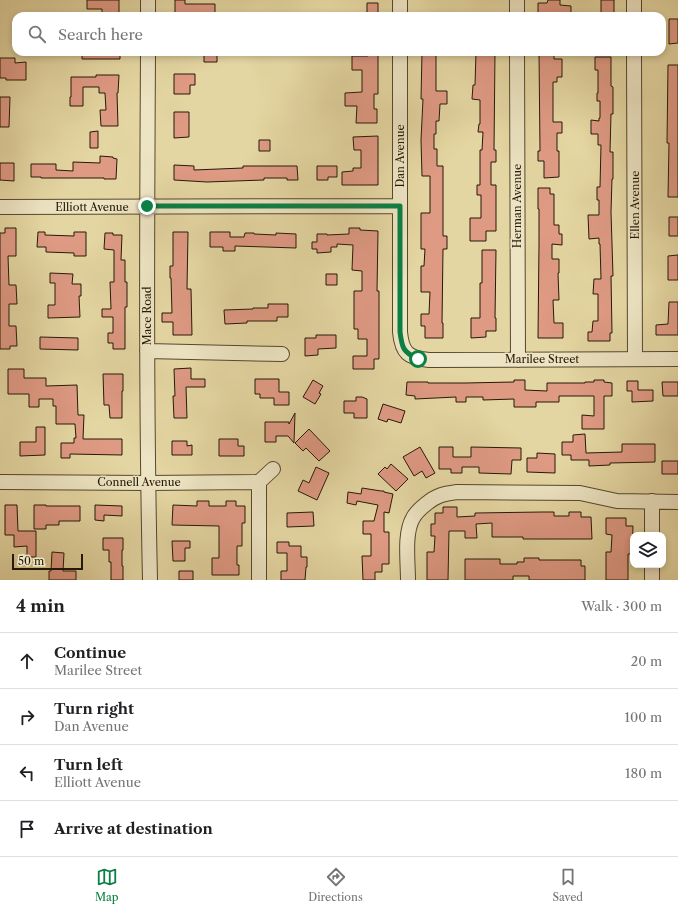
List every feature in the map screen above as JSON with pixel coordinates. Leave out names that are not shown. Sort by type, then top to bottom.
[{"type":"street","points":[[148,0],[148,12]]},
{"type":"street","points":[[400,0],[400,12]]},
{"type":"street","points":[[517,0],[517,12]]},
{"type":"street","points":[[634,0],[634,12]]},
{"type":"street","name":"Mace Road","points":[[148,56],[147,351],[150,580]]},
{"type":"street","name":"Dan Avenue","points":[[400,56],[400,332],[401,343],[407,354]]},
{"type":"street","name":"Herman Avenue","points":[[517,56],[518,360]]},
{"type":"street","name":"Ellen Avenue","points":[[634,56],[635,359]]},
{"type":"street","name":"Elliott Avenue","points":[[0,207],[400,206]]},
{"type":"street","points":[[147,351],[282,354]]},
{"type":"street","name":"Marilee Street","points":[[407,354],[418,359],[429,360],[678,359]]},
{"type":"street","points":[[259,580],[259,482],[273,469]]},
{"type":"street","name":"Connell Avenue","points":[[0,482],[259,482]]},
{"type":"street","points":[[408,580],[408,545],[412,519],[420,508],[433,499],[444,494],[458,492],[580,493],[617,501],[678,502]]},
{"type":"street","points":[[652,501],[652,532]]},
{"type":"street","points":[[652,568],[652,580]]},
{"type":"building","points":[[87,0],[119,0],[119,12],[102,12],[102,9],[87,9]]},
{"type":"building","points":[[175,0],[185,0],[185,4],[215,4],[215,12],[175,12]]},
{"type":"building","points":[[548,0],[560,0],[560,5],[571,6],[571,12],[538,12],[538,3],[547,3]]},
{"type":"building","points":[[601,0],[614,0],[614,12],[601,12]]},
{"type":"building","points":[[367,3],[378,3],[378,12],[367,12]]},
{"type":"building","points":[[669,19],[678,19],[678,43],[669,44]]},
{"type":"building","points":[[82,56],[120,56],[120,59],[82,59]]},
{"type":"building","points":[[204,56],[217,56],[217,62],[204,62]]},
{"type":"building","points":[[352,56],[378,56],[378,94],[374,94],[374,109],[377,109],[377,123],[356,123],[357,106],[345,106],[345,93],[362,92],[362,70],[352,70]]},
{"type":"building","points":[[422,56],[436,56],[436,91],[447,91],[447,104],[440,104],[439,121],[436,121],[436,134],[434,134],[434,149],[437,149],[437,166],[443,166],[443,236],[447,236],[447,249],[443,249],[443,338],[425,338],[425,326],[421,326],[421,314],[429,314],[430,292],[421,292],[421,266],[424,266],[425,249],[421,249],[421,213],[430,213],[430,176],[422,176],[421,140],[423,99],[421,99]]},
{"type":"building","points":[[476,56],[495,56],[494,150],[496,150],[496,162],[491,162],[491,185],[496,185],[496,231],[486,231],[486,241],[470,241],[470,218],[481,218],[481,195],[477,195],[477,185],[480,185],[480,150],[482,150],[483,132],[478,132],[480,124],[480,100],[472,99],[473,85],[475,85]]},
{"type":"building","points":[[539,56],[554,56],[554,59],[562,59],[562,77],[557,77],[557,82],[553,82],[553,122],[562,122],[562,133],[557,133],[559,177],[544,178],[544,161],[538,161],[538,151],[540,151]]},
{"type":"building","points":[[595,57],[611,57],[611,86],[613,87],[613,114],[611,114],[610,152],[613,152],[611,212],[613,276],[611,276],[612,333],[610,333],[610,341],[588,341],[588,332],[592,332],[593,321],[598,321],[598,294],[593,294],[594,279],[601,279],[599,238],[589,239],[588,215],[599,215],[597,187],[600,187],[601,145],[598,145],[598,134],[591,134],[591,120],[599,121],[600,118],[600,101],[597,101],[598,70],[595,70]]},
{"type":"building","points":[[0,58],[15,58],[15,63],[26,62],[26,80],[6,80],[6,78],[0,78]]},
{"type":"building","points":[[668,65],[678,65],[678,197],[668,197]]},
{"type":"building","points":[[174,74],[195,74],[195,85],[190,85],[190,94],[174,94]]},
{"type":"building","points":[[96,75],[119,75],[117,93],[118,126],[101,126],[100,110],[106,110],[105,93],[99,93],[99,87],[83,87],[83,106],[70,106],[71,77],[96,77]]},
{"type":"building","points":[[0,97],[10,97],[9,127],[0,127]]},
{"type":"building","points":[[174,112],[189,112],[189,137],[174,138]]},
{"type":"building","points":[[98,131],[98,148],[90,148],[90,132]]},
{"type":"building","points":[[378,136],[378,185],[342,185],[342,172],[353,171],[353,168],[361,168],[361,150],[354,150],[353,137]]},
{"type":"building","points":[[259,140],[270,140],[270,151],[259,151]]},
{"type":"building","points":[[100,156],[113,157],[117,159],[116,179],[31,177],[31,164],[56,164],[56,170],[73,171],[73,162],[100,163]]},
{"type":"building","points":[[0,163],[14,163],[14,181],[0,180]]},
{"type":"building","points":[[174,165],[194,166],[194,170],[243,168],[243,166],[297,166],[298,180],[287,180],[287,178],[264,178],[264,180],[207,182],[174,180]]},
{"type":"building","points":[[317,166],[337,166],[337,177],[328,177],[328,180],[317,180]]},
{"type":"building","points":[[538,188],[550,188],[550,194],[554,194],[554,225],[559,225],[559,234],[562,234],[562,245],[552,244],[552,259],[559,259],[559,300],[553,300],[554,323],[563,323],[563,338],[538,338]]},
{"type":"building","points":[[669,217],[678,217],[678,236],[669,236]]},
{"type":"building","points":[[5,228],[16,228],[16,256],[8,256],[9,285],[16,285],[17,304],[9,304],[9,326],[16,326],[17,346],[10,346],[10,349],[0,349],[0,233],[5,233]]},
{"type":"building","points":[[349,228],[378,231],[377,291],[379,291],[379,359],[374,359],[374,369],[353,369],[353,356],[367,356],[367,339],[358,339],[358,329],[354,329],[354,291],[362,291],[362,271],[352,270],[353,245],[337,244],[337,247],[331,247],[331,252],[317,253],[317,249],[312,249],[312,242],[317,242],[317,234],[349,234]]},
{"type":"building","points":[[38,232],[45,232],[45,235],[74,236],[74,232],[86,232],[86,256],[74,256],[74,253],[46,252],[46,247],[37,247]]},
{"type":"building","points":[[173,232],[188,232],[187,289],[191,289],[192,335],[173,335],[173,322],[162,322],[162,313],[172,313],[170,266],[173,266]]},
{"type":"building","points":[[210,232],[230,232],[230,237],[244,237],[245,233],[276,235],[276,233],[296,234],[296,248],[235,246],[235,251],[223,251],[223,247],[210,247]]},
{"type":"building","points":[[105,233],[122,235],[121,260],[125,260],[125,282],[127,282],[127,307],[125,307],[125,349],[113,349],[113,343],[108,343],[108,333],[113,333],[113,317],[102,317],[102,309],[111,309],[110,282],[114,282],[114,250],[104,249]]},
{"type":"building","points":[[482,250],[496,250],[496,331],[486,331],[486,337],[471,338],[471,318],[480,318]]},
{"type":"building","points":[[678,255],[678,280],[668,280],[668,256]]},
{"type":"building","points":[[50,273],[73,274],[72,284],[81,284],[81,296],[79,296],[80,317],[48,318],[48,305],[55,305],[55,283],[50,283]]},
{"type":"building","points":[[326,274],[337,274],[337,285],[326,285]]},
{"type":"building","points":[[669,302],[678,302],[678,335],[656,335],[656,325],[668,324]]},
{"type":"building","points":[[268,304],[288,304],[288,317],[277,317],[277,321],[247,321],[247,323],[225,324],[224,310],[268,308]]},
{"type":"building","points":[[316,335],[336,335],[336,348],[318,349],[318,355],[305,356],[305,338],[316,338]]},
{"type":"building","points":[[40,337],[78,338],[78,350],[40,349]]},
{"type":"building","points":[[191,368],[191,379],[205,379],[205,387],[186,387],[187,418],[174,418],[174,369]]},
{"type":"building","points":[[8,369],[24,369],[24,378],[46,378],[46,386],[77,385],[78,415],[84,415],[83,439],[122,439],[122,455],[70,454],[70,458],[61,458],[61,443],[74,443],[74,438],[76,438],[75,424],[56,424],[56,406],[53,406],[53,399],[39,399],[39,407],[29,407],[29,394],[8,394]]},
{"type":"building","points":[[103,374],[123,374],[122,418],[110,418],[109,405],[104,405]]},
{"type":"building","points":[[255,379],[279,379],[279,392],[289,392],[289,405],[274,405],[274,398],[260,398],[260,394],[255,394]]},
{"type":"building","points":[[313,380],[323,386],[319,393],[321,394],[315,404],[303,397]]},
{"type":"building","points":[[514,380],[525,380],[525,390],[547,391],[547,383],[585,383],[594,382],[594,380],[604,380],[604,382],[612,383],[612,396],[604,396],[604,429],[582,429],[582,415],[594,416],[594,396],[559,396],[559,402],[536,402],[536,407],[514,407],[514,399],[483,400],[483,397],[466,397],[466,402],[456,402],[456,397],[415,399],[415,396],[406,395],[407,382],[465,383],[514,382]]},
{"type":"building","points":[[627,381],[638,381],[638,390],[653,390],[653,401],[632,402],[632,391],[627,391]]},
{"type":"building","points":[[662,382],[678,382],[678,396],[663,396]]},
{"type":"building","points":[[356,397],[367,399],[367,418],[354,418],[354,413],[344,413],[344,401],[356,401]]},
{"type":"building","points":[[383,404],[405,411],[401,423],[388,419],[387,422],[378,419]]},
{"type":"building","points":[[295,413],[294,443],[288,436],[276,436],[276,442],[265,442],[265,422],[289,422],[289,424]]},
{"type":"building","points":[[36,427],[45,427],[45,455],[20,456],[20,442],[36,442]]},
{"type":"building","points":[[309,429],[330,451],[319,461],[306,448],[303,451],[295,443]]},
{"type":"building","points":[[585,434],[586,453],[622,452],[622,444],[655,444],[655,462],[610,463],[610,465],[589,466],[589,460],[571,460],[571,455],[562,455],[562,442],[573,442],[573,435]]},
{"type":"building","points":[[219,439],[238,439],[238,446],[244,446],[244,456],[219,456]]},
{"type":"building","points":[[172,441],[187,441],[187,446],[192,445],[192,455],[172,455]]},
{"type":"building","points":[[420,447],[435,473],[426,478],[422,471],[414,476],[403,457]]},
{"type":"building","points":[[439,447],[453,447],[453,457],[471,457],[471,447],[521,448],[521,460],[512,460],[511,474],[479,473],[479,467],[462,467],[462,473],[451,473],[451,469],[439,469]]},
{"type":"building","points":[[537,453],[555,454],[555,473],[527,472],[527,458],[537,458]]},
{"type":"building","points":[[662,461],[678,461],[678,474],[662,474]]},
{"type":"building","points":[[391,464],[408,479],[396,491],[378,474],[385,467],[387,469]]},
{"type":"building","points":[[316,467],[329,473],[317,500],[298,491],[303,480],[309,483]]},
{"type":"building","points":[[362,488],[384,491],[393,494],[389,513],[384,512],[384,532],[389,532],[389,564],[382,564],[382,572],[375,572],[375,580],[363,580],[362,556],[371,556],[371,534],[363,534],[363,521],[374,521],[378,505],[357,501],[356,505],[347,503],[348,492],[361,494]]},
{"type":"building","points":[[197,501],[209,501],[209,506],[226,506],[226,501],[236,501],[236,506],[245,506],[245,523],[242,523],[242,546],[237,546],[237,565],[239,565],[239,575],[212,575],[212,558],[219,558],[219,526],[172,525],[173,505],[197,506]]},
{"type":"building","points":[[5,505],[17,505],[18,531],[36,531],[36,557],[27,557],[27,546],[14,547],[14,535],[5,535]]},
{"type":"building","points":[[34,505],[80,506],[80,521],[59,521],[59,525],[46,525],[46,529],[34,529]]},
{"type":"building","points":[[95,505],[122,506],[122,516],[104,515],[104,521],[95,520]]},
{"type":"building","points":[[443,507],[457,507],[457,517],[475,516],[475,513],[542,512],[554,512],[554,516],[569,516],[569,512],[581,512],[581,517],[591,517],[592,539],[523,539],[523,537],[492,537],[492,523],[476,524],[477,538],[465,538],[465,531],[449,531],[448,580],[427,580],[427,552],[434,552],[435,536],[431,536],[431,524],[435,524],[435,513],[443,513]]},
{"type":"building","points":[[313,512],[314,526],[287,527],[287,513]]},
{"type":"building","points":[[606,518],[626,518],[626,526],[633,526],[633,532],[630,532],[628,580],[606,580],[606,552],[611,552],[612,535],[606,534]]},
{"type":"building","points":[[103,538],[123,538],[123,580],[111,580],[109,550],[103,550]]},
{"type":"building","points":[[172,541],[190,541],[190,548],[185,548],[185,561],[173,561]]},
{"type":"building","points":[[277,542],[289,542],[289,546],[301,546],[301,557],[307,557],[305,580],[281,580],[281,571],[287,571],[287,553],[277,553]]},
{"type":"building","points":[[52,552],[64,553],[63,571],[76,571],[76,580],[49,580]]},
{"type":"building","points":[[524,558],[539,558],[539,560],[581,560],[581,566],[585,566],[585,580],[529,580],[529,576],[513,576],[513,580],[465,580],[465,559],[500,559],[500,564],[517,564],[517,562],[524,562]]},
{"type":"building","points":[[179,571],[193,571],[193,580],[179,580]]},
{"type":"route","points":[[147,206],[400,206],[401,343],[407,354],[418,359]]}]
